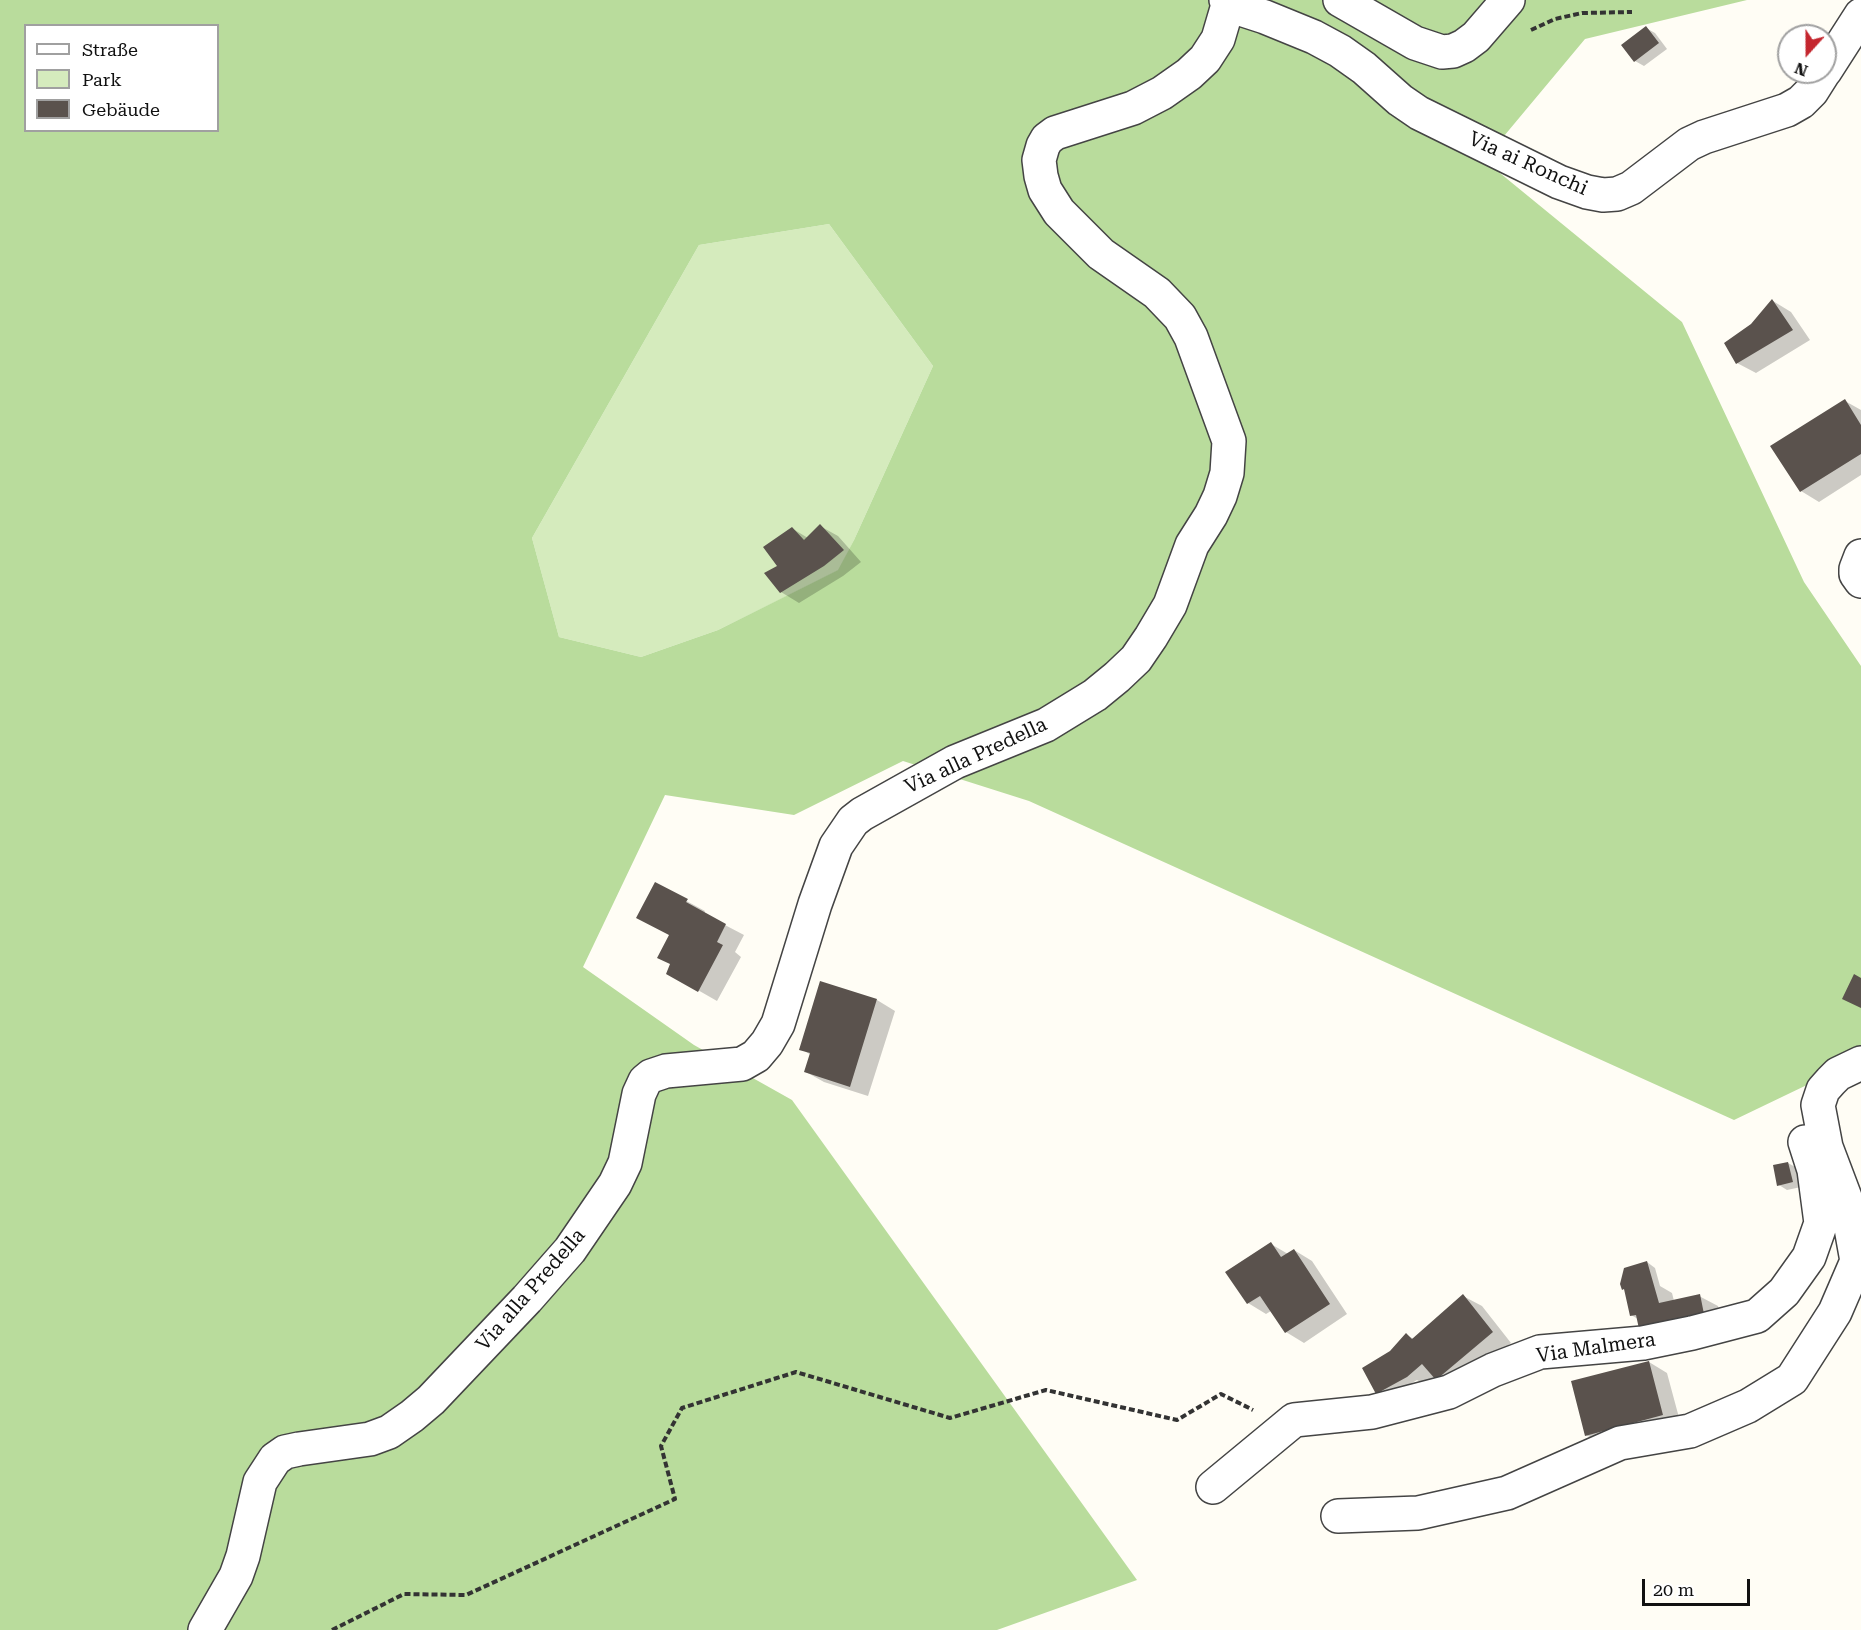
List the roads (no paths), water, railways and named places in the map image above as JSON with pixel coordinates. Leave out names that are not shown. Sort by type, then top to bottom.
[{"type":"street","points":[[1340,0],[1415,43],[1442,52],[1453,51],[1476,37],[1508,0]]},
{"type":"street","name":"Via ai Ronchi","points":[[1227,3],[1265,17],[1340,51],[1419,113],[1559,182],[1603,195],[1617,194],[1631,188],[1648,177],[1675,153],[1697,141],[1787,110],[1807,96],[1816,84]]},
{"type":"street","name":"Via alla Predella","points":[[205,1630],[236,1576],[243,1556],[260,1482],[275,1459],[285,1452],[299,1449],[370,1439],[388,1432],[431,1400],[570,1250],[615,1184],[625,1163],[639,1094],[645,1081],[651,1076],[666,1071],[742,1064],[756,1056],[767,1043],[778,1024],[814,904],[836,846],[853,821],[955,762],[1046,725],[1095,695],[1136,659],[1151,637],[1170,605],[1195,540],[1220,496],[1227,473],[1229,441],[1191,337],[1180,317],[1157,293],[1101,254],[1059,212],[1045,190],[1039,160],[1042,146],[1055,133],[1134,108],[1162,93],[1189,74],[1205,59],[1218,39],[1227,3]]},
{"type":"street","name":"Via ai Ronchi","points":[[1837,52],[1861,15]]},
{"type":"street","points":[[1861,556],[1856,574],[1861,580]]},
{"type":"street","name":"Via Malmera","points":[[1214,1487],[1294,1419],[1372,1412],[1449,1392],[1493,1370],[1540,1352],[1643,1343],[1757,1316],[1784,1292],[1809,1257],[1821,1223],[1814,1170],[1799,1126],[1806,1104],[1820,1097],[1823,1090],[1838,1074],[1861,1063]]},
{"type":"street","points":[[1338,1516],[1418,1513],[1508,1492],[1620,1443],[1690,1431],[1748,1406],[1792,1379],[1835,1312],[1857,1261],[1846,1200],[1826,1147],[1818,1105],[1820,1097]]}]
